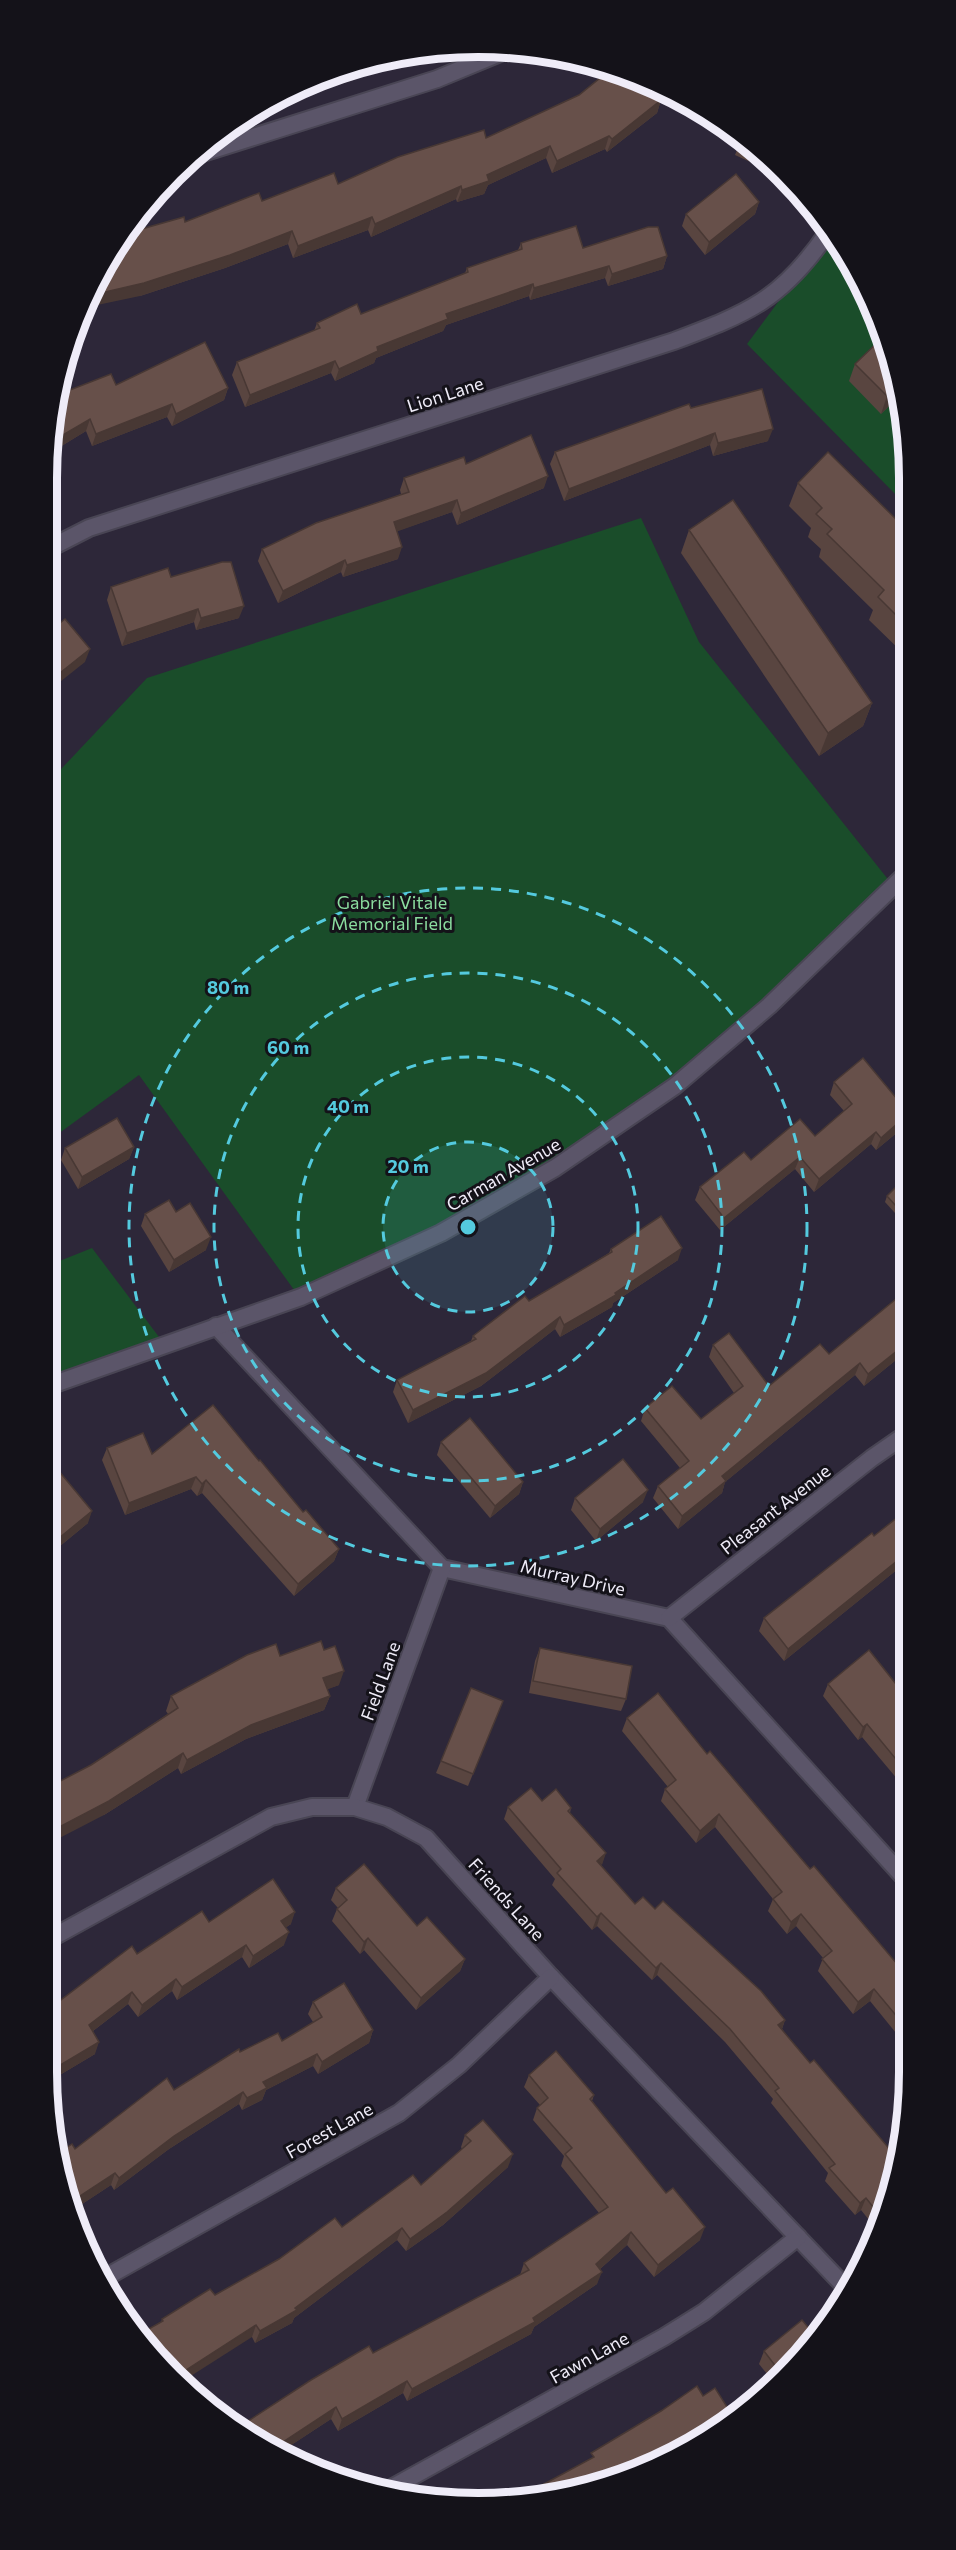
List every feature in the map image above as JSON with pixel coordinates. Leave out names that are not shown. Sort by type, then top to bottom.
[{"type":"street","points":[[216,149],[437,79],[489,57]]},
{"type":"street","name":"Lion Lane","points":[[57,544],[89,528],[674,341],[740,316],[767,300],[805,266],[824,238]]},
{"type":"street","name":"Carman Avenue","points":[[57,1383],[301,1298],[441,1233],[555,1168],[675,1086],[770,1006],[899,881]]},
{"type":"street","points":[[216,1326],[442,1568]]},
{"type":"street","name":"Pleasant Avenue","points":[[669,1618],[899,1439]]},
{"type":"street","name":"Murray Drive","points":[[442,1568],[669,1618]]},
{"type":"street","name":"Field Lane","points":[[355,1807],[442,1568]]},
{"type":"street","points":[[669,1618],[899,1872]]},
{"type":"street","name":"Friends Lane","points":[[57,1935],[271,1817],[312,1808],[355,1807],[387,1817],[426,1838],[551,1977],[842,2284]]},
{"type":"street","name":"Forest Lane","points":[[109,2275],[399,2113],[459,2065],[551,1977]]},
{"type":"street","name":"Fawn Lane","points":[[398,2485],[664,2337],[704,2312],[798,2237]]},
{"type":"green space","points":[[824,239],[856,292],[885,369],[898,450],[899,498],[747,344]]},
{"type":"green space","name":"Gabriel Vitale Memorial Field","points":[[641,518],[699,642],[891,883],[766,1001],[670,1083],[547,1167],[432,1232],[297,1294],[139,1075],[57,1135],[57,773],[147,678]]},
{"type":"green space","points":[[92,1248],[162,1341],[57,1379],[57,1262]]},
{"type":"building","points":[[603,76],[661,100],[612,139],[609,136],[557,161],[550,146],[487,175],[489,181],[462,190],[461,186],[375,224],[372,217],[298,246],[292,231],[230,255],[144,283],[99,293],[113,267],[138,230],[184,217],[185,222],[259,193],[262,201],[334,173],[338,184],[398,157],[484,130],[486,138],[579,95]]},
{"type":"building","points":[[736,174],[759,202],[709,242],[686,214]]},
{"type":"building","points":[[576,226],[583,248],[648,227],[658,227],[667,256],[612,274],[609,266],[534,288],[533,284],[446,314],[448,319],[377,347],[378,351],[339,369],[335,361],[250,395],[237,362],[320,328],[317,323],[357,304],[361,314],[468,272],[467,268],[522,249],[521,243]]},
{"type":"building","points":[[205,342],[228,388],[176,414],[172,404],[96,434],[90,419],[59,437],[66,392],[111,374],[116,385]]},
{"type":"building","points":[[877,343],[890,393],[887,396],[855,364]]},
{"type":"building","points":[[762,389],[773,429],[718,443],[715,433],[569,489],[555,452],[689,404],[691,408]]},
{"type":"building","points":[[531,435],[548,476],[461,513],[457,500],[394,522],[402,547],[347,565],[345,560],[283,591],[262,549],[316,523],[409,492],[404,478],[464,457],[466,464]]},
{"type":"building","points":[[828,452],[899,522],[899,618],[878,597],[884,590],[827,534],[832,529],[816,514],[822,508],[798,483]]},
{"type":"building","points":[[733,500],[872,703],[828,733],[689,530]]},
{"type":"building","points":[[222,562],[231,562],[244,606],[201,618],[198,609],[127,633],[111,587],[168,568],[171,577]]},
{"type":"building","points":[[65,619],[90,649],[57,675],[57,625]]},
{"type":"building","points":[[863,1058],[899,1101],[899,1122],[881,1138],[876,1132],[819,1179],[800,1157],[724,1218],[700,1187],[744,1152],[751,1160],[800,1119],[815,1136],[852,1104],[834,1082]]},
{"type":"building","points":[[117,1118],[134,1147],[82,1177],[65,1148]]},
{"type":"building","points":[[899,1184],[899,1209],[887,1196]]},
{"type":"building","points":[[169,1200],[176,1212],[190,1203],[211,1237],[174,1260],[145,1214]]},
{"type":"building","points":[[661,1216],[682,1248],[615,1293],[616,1295],[564,1325],[560,1317],[486,1373],[413,1410],[397,1380],[476,1339],[473,1336],[525,1296],[529,1301],[612,1252],[611,1249]]},
{"type":"building","points":[[899,1297],[899,1349],[868,1374],[860,1363],[722,1476],[726,1481],[682,1516],[658,1486],[689,1461],[645,1408],[672,1386],[701,1419],[743,1386],[713,1345],[729,1333],[769,1386],[820,1344],[829,1354]]},
{"type":"building","points":[[213,1405],[303,1512],[306,1510],[339,1549],[298,1584],[206,1480],[202,1484],[196,1477],[129,1503],[107,1448],[143,1433],[152,1454]]},
{"type":"building","points":[[470,1418],[523,1482],[495,1506],[441,1442]]},
{"type":"building","points":[[623,1459],[648,1490],[600,1529],[575,1498]]},
{"type":"building","points":[[57,1471],[92,1511],[57,1540]]},
{"type":"building","points":[[899,1516],[899,1559],[788,1649],[764,1618],[872,1533],[874,1536]]},
{"type":"building","points":[[321,1641],[324,1650],[335,1646],[344,1671],[323,1678],[330,1696],[251,1725],[187,1760],[183,1753],[109,1801],[57,1828],[57,1783],[91,1765],[178,1708],[171,1696],[247,1655],[276,1644],[280,1656]]},
{"type":"building","points":[[540,1648],[632,1666],[626,1699],[533,1681]]},
{"type":"building","points":[[869,1650],[896,1684],[899,1681],[899,1763],[867,1724],[863,1727],[828,1684]]},
{"type":"building","points":[[471,1688],[503,1701],[473,1774],[441,1761]]},
{"type":"building","points":[[658,1693],[707,1754],[710,1751],[810,1869],[814,1866],[899,1966],[899,2019],[874,1989],[858,2002],[822,1959],[832,1951],[801,1914],[791,1922],[773,1899],[782,1892],[719,1814],[700,1831],[665,1789],[676,1780],[627,1718]]},
{"type":"building","points":[[531,1788],[542,1801],[556,1789],[571,1808],[568,1811],[606,1853],[597,1861],[635,1904],[643,1897],[655,1909],[663,1901],[761,1991],[785,2020],[778,2025],[810,2063],[814,2060],[891,2151],[876,2210],[866,2198],[860,2203],[829,2168],[835,2164],[775,2091],[779,2088],[730,2029],[661,1963],[656,1968],[601,1913],[597,1917],[557,1873],[561,1869],[508,1807]]},
{"type":"building","points":[[364,1864],[417,1926],[427,1917],[465,1959],[421,1998],[368,1938],[364,1942],[337,1909],[347,1900],[336,1888]]},
{"type":"building","points":[[273,1879],[295,1912],[281,1921],[289,1932],[253,1956],[246,1945],[182,1987],[176,1979],[142,2005],[132,1992],[89,2025],[99,2042],[57,2067],[57,2003],[132,1946],[137,1954],[202,1911],[209,1922]]},
{"type":"building","points":[[344,1983],[373,2030],[322,2062],[317,2054],[263,2082],[267,2088],[247,2098],[243,2092],[174,2136],[119,2178],[115,2173],[76,2198],[64,2149],[72,2144],[75,2149],[167,2078],[174,2090],[239,2049],[240,2052],[278,2033],[282,2041],[322,2017],[313,2002]]},
{"type":"building","points":[[556,2051],[594,2095],[590,2099],[666,2193],[673,2188],[705,2227],[658,2265],[631,2232],[596,2264],[602,2272],[533,2318],[535,2322],[412,2389],[407,2381],[342,2419],[336,2407],[280,2444],[245,2423],[369,2346],[373,2353],[529,2270],[524,2263],[608,2207],[565,2154],[572,2148],[537,2108],[548,2098],[529,2075]]},
{"type":"building","points":[[483,2120],[513,2154],[447,2212],[410,2239],[402,2228],[295,2308],[297,2310],[260,2331],[256,2325],[183,2372],[146,2331],[210,2289],[215,2295],[279,2259],[335,2218],[342,2227],[413,2175],[421,2185],[471,2141],[465,2135]]},
{"type":"building","points":[[802,2320],[810,2330],[777,2369],[764,2351]]},
{"type":"building","points":[[697,2386],[703,2396],[715,2388],[729,2410],[688,2437],[639,2461],[587,2479],[535,2489],[594,2457],[591,2453],[661,2411]]}]
